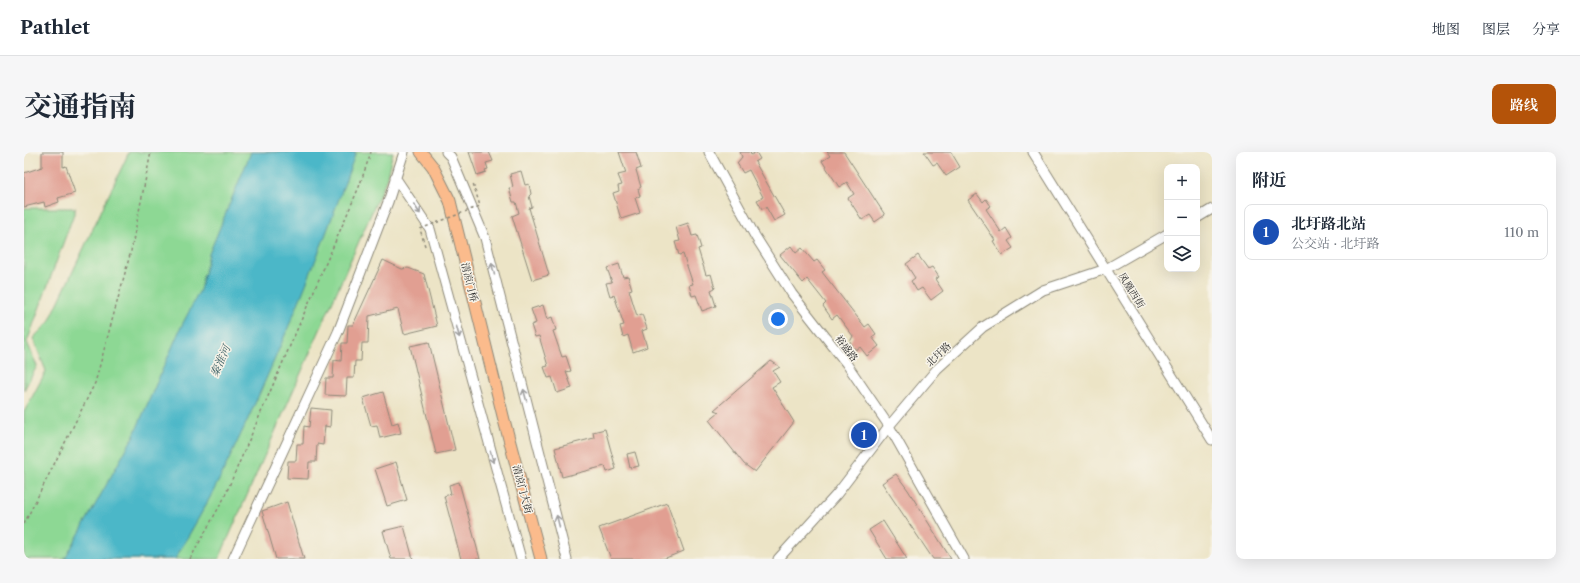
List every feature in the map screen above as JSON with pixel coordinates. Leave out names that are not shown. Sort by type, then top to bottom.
[{"type":"main road","name":"清凉门桥","points":[[421,152],[433,167],[450,201],[504,420]]},
{"type":"main road","name":"清凉门大街","points":[[504,420],[541,559]]},
{"type":"street","points":[[233,559],[338,332],[388,202],[404,152]]},
{"type":"street","points":[[446,152],[451,157],[486,238],[567,559]]},
{"type":"street","name":"裕盛路","points":[[710,152],[755,236],[792,294],[846,363],[889,426],[964,559]]},
{"type":"street","name":"凤凰西街","points":[[1033,152],[1212,440]]},
{"type":"street","points":[[396,177],[430,229],[508,518],[521,559]]},
{"type":"street","points":[[1200,216],[1212,209]]},
{"type":"street","name":"北圩路","points":[[778,559],[837,494],[889,426],[937,369],[983,327],[1043,290],[1106,269],[1164,236]]},
{"type":"path","points":[[24,524],[95,384],[131,251],[151,152]]},
{"type":"path","points":[[190,559],[223,500],[359,187],[371,152]]},
{"type":"path","points":[[425,246],[420,229],[480,206],[473,183]]},
{"type":"green space","points":[[129,152],[393,152],[386,180],[219,559],[24,559],[24,412],[46,371],[33,338],[49,322]]},
{"type":"green space","points":[[24,208],[76,208],[27,342],[37,366],[24,390]]},
{"type":"water","name":"秦淮河","points":[[251,152],[356,152],[294,315],[241,435],[217,485],[175,559],[65,559],[133,437],[181,327],[200,290],[209,254]]},
{"type":"building","points":[[42,152],[63,152],[63,167],[66,166],[75,193],[58,198],[59,202],[45,207],[44,202],[24,207],[24,173],[42,167]]},
{"type":"building","points":[[469,152],[489,152],[493,161],[486,163],[488,169],[485,170],[486,172],[477,175]]},
{"type":"building","points":[[619,152],[636,152],[641,168],[636,170],[641,187],[638,189],[640,196],[635,198],[640,213],[621,219],[613,193],[619,191],[618,186],[622,185],[618,175],[626,173]]},
{"type":"building","points":[[740,152],[750,152],[751,155],[756,152],[760,159],[755,162],[785,215],[774,221],[766,207],[762,209],[757,200],[763,197],[749,170],[743,173],[737,163],[742,157]]},
{"type":"building","points":[[827,152],[844,152],[885,215],[875,222],[870,215],[862,220],[848,198],[854,194],[847,182],[839,187],[822,161],[830,156]]},
{"type":"building","points":[[924,152],[951,152],[960,167],[946,176],[937,163],[933,165]]},
{"type":"building","points":[[521,171],[525,185],[529,184],[531,194],[529,196],[532,207],[529,208],[549,275],[532,280],[512,216],[519,213],[516,202],[513,202],[509,188],[513,187],[510,174]]},
{"type":"building","points":[[977,194],[983,202],[986,199],[991,206],[986,209],[1001,232],[1006,228],[1012,238],[1008,241],[1013,248],[1002,255],[993,241],[995,240],[968,200]]},
{"type":"building","points":[[688,223],[692,236],[697,235],[701,248],[698,249],[706,275],[711,274],[715,288],[711,290],[716,306],[702,311],[696,295],[692,296],[689,285],[693,284],[683,254],[679,255],[675,242],[680,241],[676,227]]},
{"type":"building","points":[[791,246],[796,253],[802,248],[814,262],[817,260],[825,270],[822,272],[865,327],[869,324],[876,334],[872,337],[879,346],[867,356],[860,347],[856,350],[850,342],[853,336],[837,315],[832,319],[823,306],[826,303],[807,279],[803,283],[780,255]]},
{"type":"building","points":[[918,255],[928,269],[932,267],[939,277],[935,279],[943,291],[931,300],[922,288],[917,291],[911,281],[915,278],[906,264]]},
{"type":"building","points":[[383,260],[402,269],[408,268],[424,274],[437,326],[404,334],[398,309],[369,316],[368,343],[362,343],[361,361],[355,361],[354,378],[347,378],[346,396],[325,395],[326,378],[333,378],[334,360],[341,361],[342,343],[347,343],[348,325],[353,325]]},
{"type":"building","points":[[619,264],[623,277],[628,276],[632,289],[629,290],[637,316],[642,314],[647,329],[642,331],[647,347],[633,352],[628,335],[623,337],[620,326],[624,325],[614,295],[610,296],[606,283],[612,282],[607,268]]},
{"type":"building","points":[[543,305],[547,319],[552,317],[556,330],[553,331],[562,357],[566,356],[571,371],[566,372],[572,388],[557,393],[552,377],[548,378],[544,367],[548,366],[539,336],[535,337],[531,325],[536,323],[531,309]]},
{"type":"building","points":[[429,342],[455,450],[436,454],[410,346]]},
{"type":"building","points":[[771,361],[780,367],[773,371],[780,382],[772,387],[794,422],[755,472],[744,464],[709,420],[719,412],[714,410]]},
{"type":"building","points":[[383,392],[392,424],[398,422],[401,433],[380,438],[377,425],[371,426],[363,398]]},
{"type":"building","points":[[311,408],[331,410],[330,427],[325,426],[323,445],[317,444],[316,462],[309,462],[308,479],[287,478],[288,461],[296,461],[297,444],[303,444],[304,426],[309,427]]},
{"type":"building","points":[[605,429],[616,469],[607,472],[605,466],[562,477],[555,448],[594,438],[593,432]]},
{"type":"building","points":[[635,452],[639,466],[630,468],[627,454]]},
{"type":"building","points":[[396,462],[407,500],[387,506],[375,469]]},
{"type":"building","points":[[896,474],[908,490],[951,559],[933,559],[882,483]]},
{"type":"building","points":[[459,482],[480,559],[461,559],[444,496],[451,494],[449,485]]},
{"type":"building","points":[[287,502],[304,559],[276,559],[262,511]]},
{"type":"building","points":[[667,503],[684,551],[663,559],[611,559],[599,528]]},
{"type":"building","points":[[883,521],[907,559],[887,559],[869,530]]},
{"type":"building","points":[[404,526],[413,559],[391,559],[383,531]]},
{"type":"place","name":"北圩路北站","points":[[864,435]]}]
